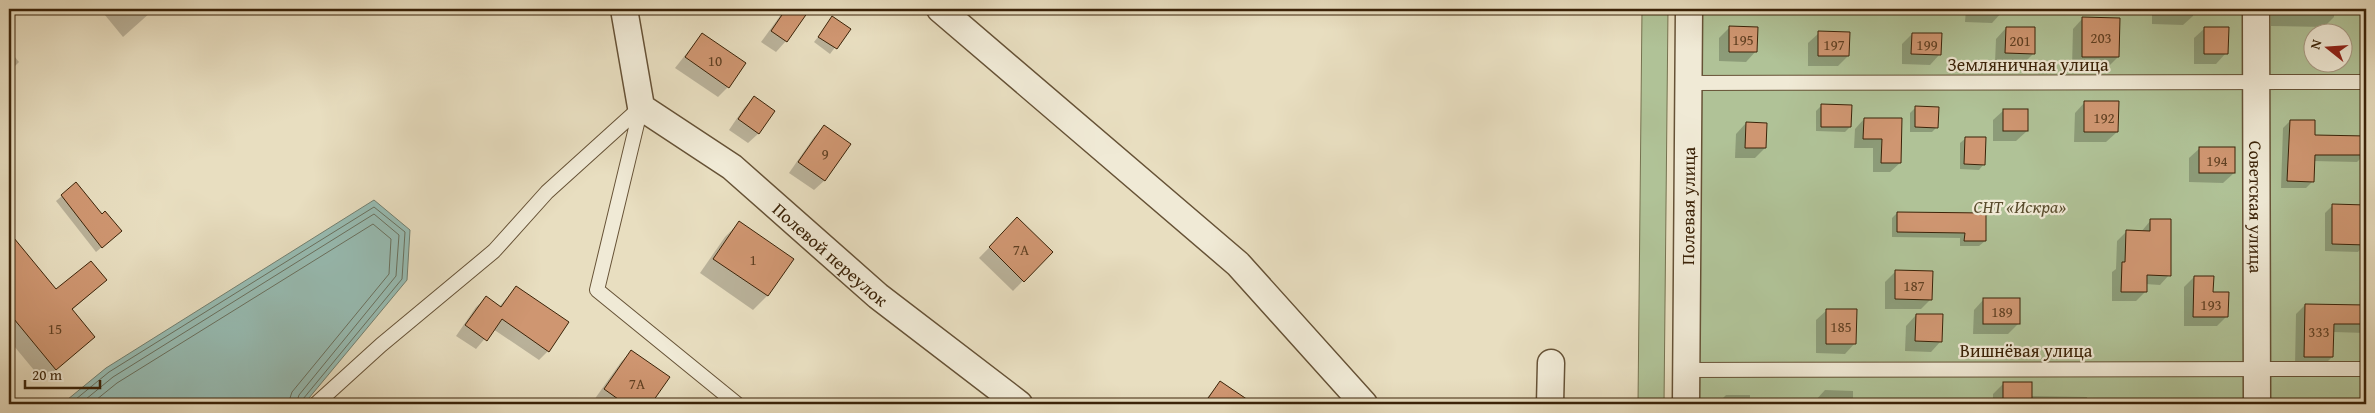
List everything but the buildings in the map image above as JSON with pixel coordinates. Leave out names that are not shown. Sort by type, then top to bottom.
[{"type":"street","points":[[624,9],[641,106]]},
{"type":"street","points":[[940,9],[1238,264],[1364,404]]},
{"type":"street","name":"Полевая улица","points":[[1686,404],[1689,9]]},
{"type":"street","name":"Советская улица","points":[[2256,9],[2257,404]]},
{"type":"street","name":"Полевой переулок","points":[[641,106],[732,167],[878,296],[1019,404]]},
{"type":"street","points":[[1550,404],[1552,363]]},
{"type":"lane","name":"Земляничная улица","points":[[1689,84],[2366,82]]},
{"type":"lane","points":[[316,404],[381,345],[494,252],[547,192],[641,106]]},
{"type":"lane","points":[[641,106],[597,290],[737,404]]},
{"type":"lane","name":"Вишнёвая улица","points":[[1686,370],[2366,369]]},
{"type":"green space","points":[[1642,9],[1668,9],[1664,404],[1638,404]]},
{"type":"green space","name":"СНТ «Искра»","points":[[1679,9],[2366,9],[2366,404],[1673,404]]},
{"type":"water","points":[[374,200],[410,230],[407,280],[304,404],[62,404],[106,368]]}]
